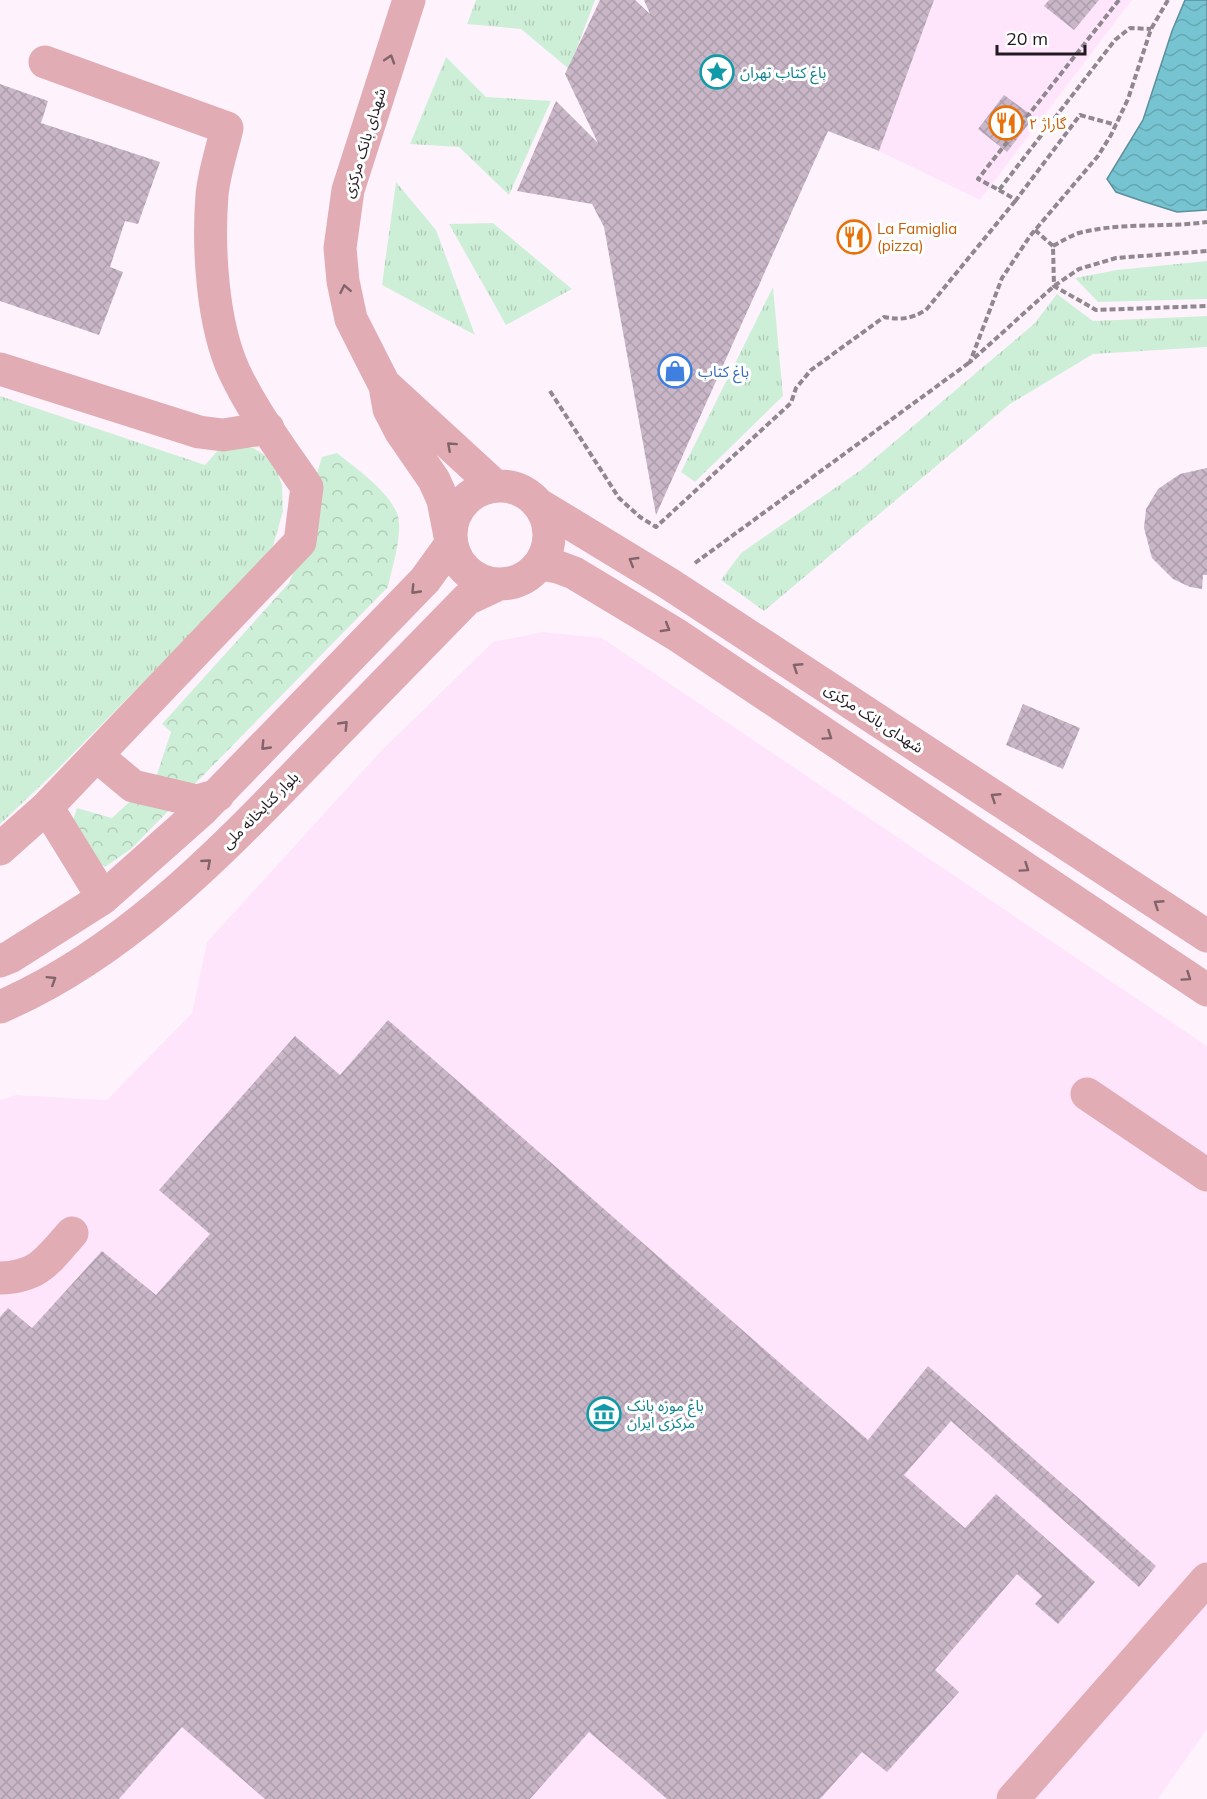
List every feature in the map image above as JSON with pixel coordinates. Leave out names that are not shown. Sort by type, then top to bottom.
[{"type":"lane","name":"شهدای بانک مرکزی","points":[[409,0],[348,190],[340,248],[343,281],[351,319],[384,384],[494,486]]},
{"type":"lane","points":[[0,849],[47,807],[97,756],[300,542],[307,487],[234,371],[222,336],[215,304],[212,194],[227,128],[45,62]]},
{"type":"lane","points":[[0,369],[199,432],[223,435],[268,428]]},
{"type":"lane","points":[[0,961],[10,957],[103,898],[218,795],[425,580],[450,540],[452,521],[457,508],[468,497],[480,489],[511,486],[526,493],[538,504],[546,518],[550,534],[547,550],[540,564],[528,576],[513,583],[497,585],[481,581],[467,573],[457,560],[450,540],[443,500],[434,480],[401,432],[389,409],[384,384]]},
{"type":"lane","name":"شهدای بانک مرکزی","points":[[538,504],[668,583],[1207,936]]},
{"type":"lane","points":[[540,564],[574,573],[676,635],[1207,990]]},
{"type":"lane","name":"بلوار کتابخانه ملی","points":[[0,1007],[30,994],[129,932],[230,842],[467,599],[497,585]]},
{"type":"lane","points":[[287,723],[316,754]]},
{"type":"lane","points":[[97,756],[133,786],[197,801],[218,795]]},
{"type":"lane","points":[[47,807],[103,898]]},
{"type":"lane","points":[[1087,1094],[1207,1175]]},
{"type":"lane","points":[[0,1278],[18,1277],[42,1266],[72,1233]]},
{"type":"lane","points":[[1013,1799],[1207,1579]]},
{"type":"path","points":[[1016,200],[978,179],[1119,0]]},
{"type":"path","points":[[970,362],[1002,278],[1035,230],[1098,156],[1116,125],[1128,99],[1151,29],[1168,0]]},
{"type":"path","points":[[999,190],[1115,40],[1130,28],[1151,29]]},
{"type":"path","points":[[550,391],[619,498],[640,517],[656,527],[791,403],[796,388],[812,370],[884,317],[902,320],[926,310],[1016,200],[1080,115],[1116,125]]},
{"type":"path","points":[[1053,246],[1077,234],[1104,228],[1207,222]]},
{"type":"path","points":[[1035,230],[1053,246],[1054,286]]},
{"type":"path","points":[[668,583],[970,362],[1054,286],[1079,269],[1116,258],[1207,252]]},
{"type":"path","points":[[1054,286],[1096,310],[1207,306]]},
{"type":"shaded area","points":[[934,0],[1132,0],[980,200],[879,151]]},
{"type":"shaded area","name":"باغ موزه بانک مرکزی ایران","points":[[543,632],[602,638],[1207,1046],[1207,1729],[1158,1799],[0,1799],[0,1100],[16,1095],[107,1100],[192,1013],[207,942],[382,750],[493,642]]},
{"type":"green space","points":[[476,0],[595,0],[569,69],[521,29],[467,24]]},
{"type":"green space","points":[[446,57],[486,97],[551,101],[509,195],[459,147],[410,144]]},
{"type":"green space","points":[[396,182],[436,230],[475,335],[382,285]]},
{"type":"green space","points":[[493,223],[572,289],[506,325],[449,224]]},
{"type":"green space","points":[[1207,261],[1207,299],[1098,302],[1075,278],[1117,270]]},
{"type":"green space","points":[[773,287],[783,396],[695,482],[681,472]]},
{"type":"green space","points":[[1057,294],[1093,321],[1207,316],[1207,347],[1093,354],[1010,404],[764,611],[721,580],[741,553],[861,470],[1034,324]]},
{"type":"green space","points":[[0,396],[205,465],[220,448],[236,444],[253,448],[273,460],[282,485],[283,511],[273,546],[239,585],[54,773],[0,824]]},
{"type":"green space","points":[[337,453],[379,488],[397,513],[398,539],[388,587],[131,849],[105,867],[88,855],[72,823],[77,808],[112,818],[156,777],[171,732],[162,724],[289,583],[302,551],[314,483],[322,457]]},
{"type":"water","points":[[1185,0],[1207,0],[1207,210],[1177,212],[1116,192],[1107,179],[1143,120],[1172,31]]},
{"type":"building","name":"باغ کتاب","points":[[600,0],[635,0],[650,14],[644,0],[934,0],[879,151],[828,131],[656,515],[604,227],[592,204],[517,191],[556,101],[598,143],[565,74]]},
{"type":"building","points":[[1049,0],[1099,0],[1074,30],[1044,6]]},
{"type":"building","points":[[0,84],[48,101],[41,123],[160,162],[138,224],[125,221],[110,267],[123,272],[99,335],[0,301]]},
{"type":"building","name":"گاراژ ۲","points":[[1004,95],[1034,117],[1007,152],[978,129]]},
{"type":"building","points":[[1207,468],[1207,575],[1203,575],[1202,589],[1190,587],[1173,579],[1152,558],[1144,528],[1146,509],[1158,489],[1180,474]]},
{"type":"building","points":[[1023,704],[1080,728],[1063,769],[1006,745]]},
{"type":"building","points":[[388,1020],[868,1440],[928,1366],[1156,1566],[1139,1587],[951,1421],[904,1475],[965,1528],[996,1494],[1095,1582],[1058,1624],[1035,1604],[1042,1596],[1017,1574],[935,1670],[959,1692],[887,1772],[862,1752],[820,1799],[667,1799],[589,1732],[530,1799],[265,1799],[182,1727],[119,1799],[0,1799],[0,1317],[8,1308],[32,1328],[102,1251],[156,1295],[210,1234],[159,1190],[295,1036],[340,1075]]},
{"type":"place","name":"باغ کتاب تهران","points":[[717,72]]},
{"type":"place","name":"گاراژ ۲","points":[[1006,123]]},
{"type":"place","name":"La Famiglia (pizza)","points":[[854,237]]},
{"type":"place","name":"باغ کتاب","points":[[675,371]]},
{"type":"place","name":"باغ موزه بانک مرکزی ایران","points":[[604,1414]]}]
